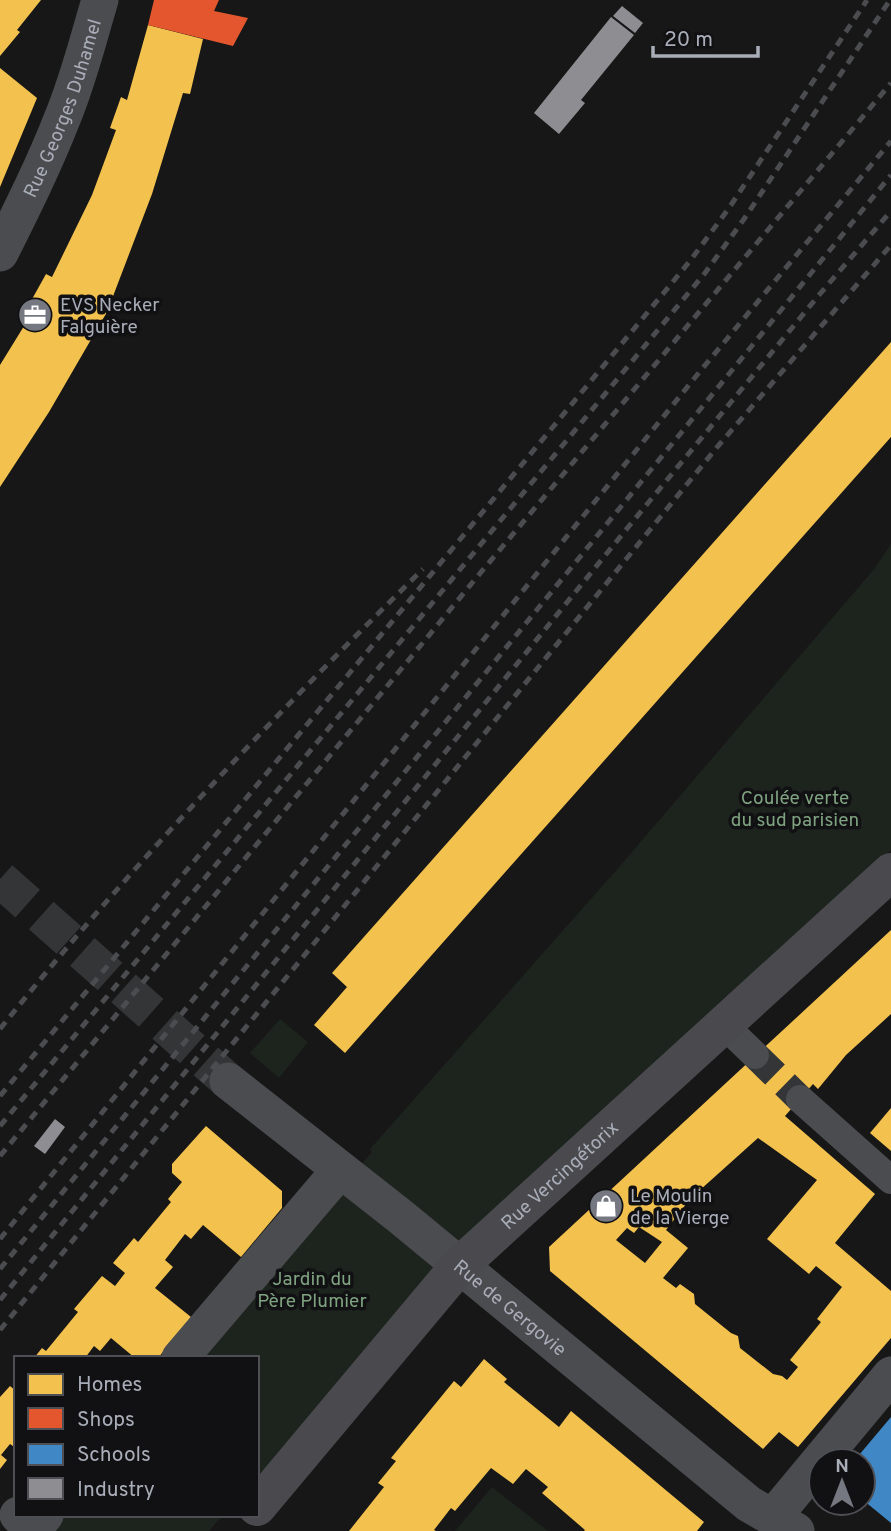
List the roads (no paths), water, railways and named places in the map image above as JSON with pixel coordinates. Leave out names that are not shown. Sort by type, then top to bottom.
[{"type":"main road","name":"Rue Vercingétorix","points":[[259,1505],[459,1266],[891,872]]},
{"type":"main road","points":[[238,1531],[249,1517]]},
{"type":"street","name":"Rue Georges Duhamel","points":[[0,253],[62,120],[100,0]]},
{"type":"street","points":[[723,1024],[755,1055]]},
{"type":"street","name":"Rue de Gergovie","points":[[228,1081],[749,1504],[784,1524]]},
{"type":"street","points":[[800,1099],[891,1180]]},
{"type":"street","points":[[182,1356],[340,1170]]},
{"type":"street","points":[[784,1524],[891,1375]]},
{"type":"street","points":[[0,1499],[14,1511]]},
{"type":"street","points":[[20,1517],[33,1530],[44,1517]]},
{"type":"tunnel","points":[[0,879],[228,1081]]},
{"type":"tunnel","points":[[755,1055],[800,1099]]},
{"type":"railway","points":[[0,1096],[690,261],[729,208],[867,0]]},
{"type":"railway","points":[[0,1126],[705,273],[890,0]]},
{"type":"railway","points":[[0,1156],[477,577],[891,83]]},
{"type":"railway","points":[[0,1239],[697,375],[891,141]]},
{"type":"railway","points":[[0,1269],[891,175]]},
{"type":"railway","points":[[0,1300],[625,531],[891,211]]},
{"type":"railway","points":[[0,1330],[718,446],[891,245]]},
{"type":"railway","points":[[0,1029],[49,968],[152,850],[313,680],[423,569]]},
{"type":"place","name":"EVS Necker Falguière","points":[[35,315]]},
{"type":"place","name":"Le Moulin de la Vierge","points":[[606,1206]]},
{"type":"park label","name":"Coulée verte du sud parisien","points":[[795,808]]},
{"type":"park label","name":"Jardin du Père Plumier","points":[[312,1289]]}]
